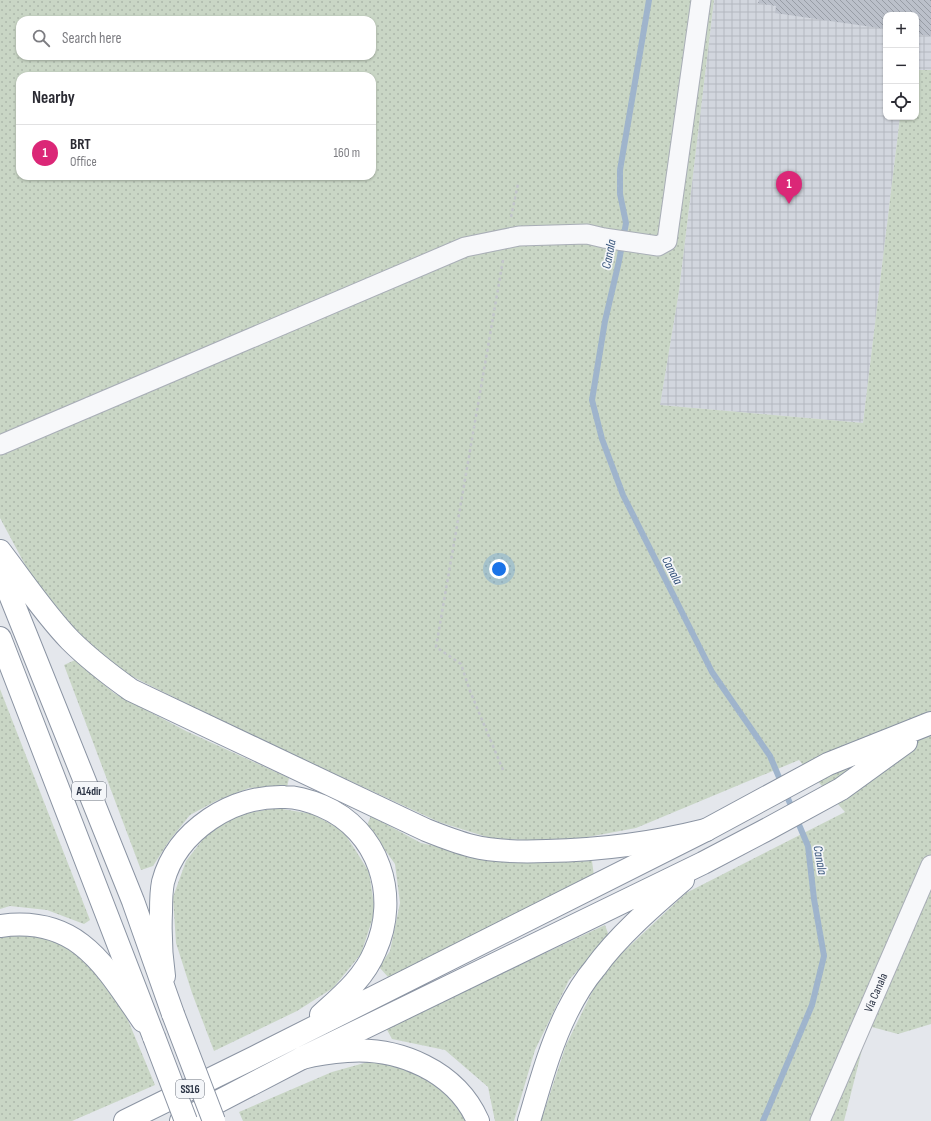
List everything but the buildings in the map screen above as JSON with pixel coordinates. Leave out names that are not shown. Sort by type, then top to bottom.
[{"type":"highway","points":[[0,551],[48,614],[70,639],[99,666],[131,690],[448,839],[472,846],[496,850],[533,852],[570,851],[640,844],[706,830]]},
{"type":"highway","name":"A14dir","points":[[0,570],[133,901],[173,1014],[214,1121]]},
{"type":"highway","name":"A14dir","points":[[0,638],[186,1121]]},
{"type":"highway","points":[[292,1038],[706,830],[828,764],[931,723]]},
{"type":"highway","points":[[181,1121],[302,1058],[703,863],[764,831],[841,789],[931,723]]},
{"type":"highway","points":[[173,1014],[166,986],[162,959],[160,930],[161,894],[163,882],[168,869],[181,844],[201,825],[217,814],[234,806],[251,800],[269,797],[300,799],[329,809],[342,817],[365,839],[374,853],[380,868],[386,901],[385,918],[381,934],[367,967],[344,995],[319,1018],[292,1038]]},
{"type":"highway","points":[[529,1121],[556,1036],[579,990],[595,967],[613,946],[667,894],[703,863]]},
{"type":"highway","points":[[0,926],[25,925],[41,927],[57,931],[86,947],[98,958],[111,974],[154,1037]]},
{"type":"highway","name":"SS16","points":[[125,1121],[292,1038]]},
{"type":"highway","points":[[302,1058],[348,1050],[378,1052],[410,1060],[434,1070],[447,1080],[468,1102],[478,1121]]},
{"type":"street","points":[[0,445],[465,247],[519,236],[587,234],[658,246],[667,241],[701,0]]},
{"type":"street","name":"Via Canala","points":[[820,1121],[931,865]]},
{"type":"path","points":[[503,770],[470,691],[461,664],[436,647],[507,238],[518,184]]},
{"type":"shaded area","points":[[714,0],[931,0],[931,70],[919,70],[919,12],[883,12],[883,120],[900,120],[863,423],[660,405],[679,291]]},
{"type":"green space","points":[[0,0],[714,0],[679,291],[660,405],[863,423],[900,120],[919,120],[919,70],[931,70],[931,1024],[898,1034],[868,1026],[844,1121],[541,1121],[566,1045],[602,972],[686,893],[845,812],[799,760],[636,828],[561,842],[490,838],[439,822],[246,733],[129,675],[72,632],[30,574],[0,518]]},
{"type":"green space","points":[[75,660],[114,693],[186,731],[289,778],[287,787],[249,788],[216,801],[190,815],[169,841],[153,866],[141,870],[64,665]]},
{"type":"green space","points":[[0,689],[90,920],[84,924],[47,910],[10,906],[0,909]]},
{"type":"green space","points":[[276,808],[313,814],[343,831],[369,872],[375,911],[361,954],[333,988],[297,1011],[214,1051],[192,993],[176,943],[173,897],[186,861],[211,829],[242,814]]},
{"type":"green space","points":[[371,816],[421,843],[471,854],[527,863],[592,861],[594,876],[389,978],[379,967],[390,951],[400,903],[395,864],[367,825]]},
{"type":"green space","points":[[605,925],[609,936],[569,980],[535,1050],[514,1121],[495,1121],[488,1087],[445,1050],[392,1039],[386,1028]]},
{"type":"green space","points":[[0,931],[59,936],[92,959],[120,1001],[155,1085],[72,1121],[0,1121]]},
{"type":"green space","points":[[375,1060],[416,1068],[450,1092],[466,1121],[243,1121],[239,1112],[332,1072]]},
{"type":"waterway","name":"Canala","points":[[649,0],[620,170],[620,194],[626,223],[605,321],[592,400],[602,439],[623,495],[712,672],[770,756],[808,846],[814,899],[824,956],[812,1005],[763,1121]]},
{"type":"place","name":"BRT","points":[[789,204]]}]
